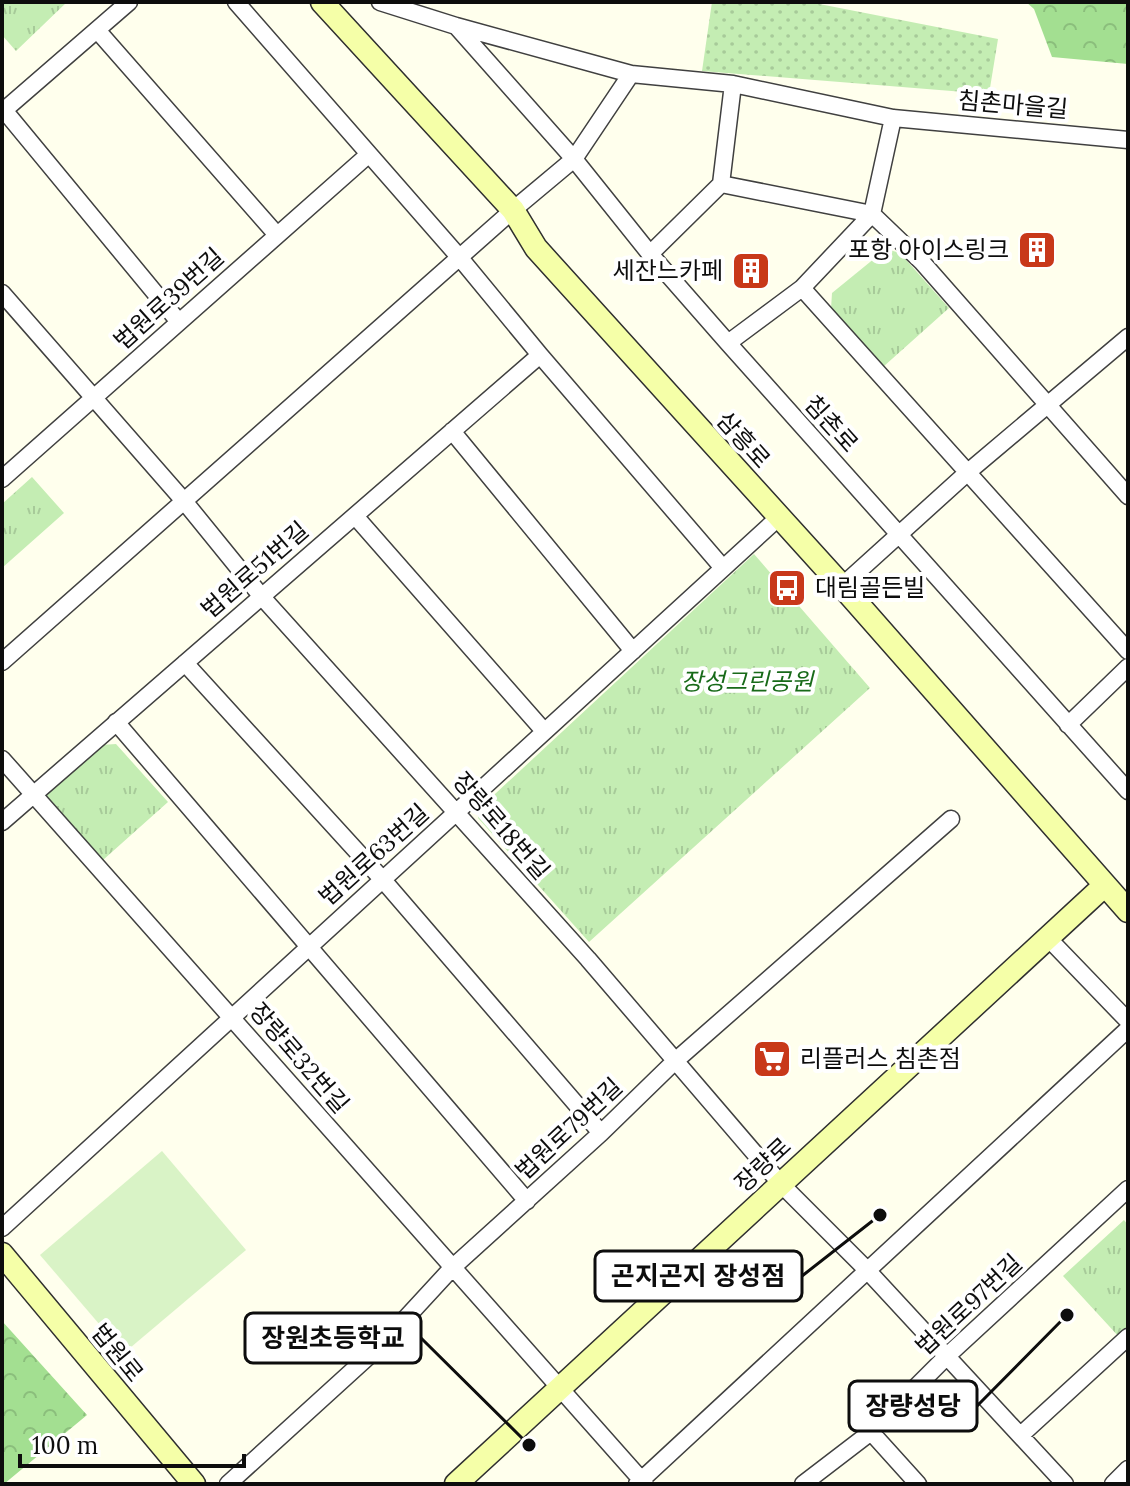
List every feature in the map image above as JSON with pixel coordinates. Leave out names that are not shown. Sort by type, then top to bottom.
[{"type":"main road","name":"삼흥로","points":[[322,2],[513,210],[536,248],[842,586],[1128,911]]},
{"type":"main road","name":"장량로","points":[[456,1484],[1105,885]]},
{"type":"main road","name":"법원로","points":[[2,1254],[194,1484]]},
{"type":"street","points":[[129,2],[3,111],[179,322]]},
{"type":"street","points":[[236,2],[460,258],[723,568]]},
{"type":"street","name":"침촌마을길","points":[[380,2],[631,74],[733,84],[893,118],[1128,140]]},
{"type":"street","points":[[456,26],[574,159],[650,254],[721,184],[733,84]]},
{"type":"street","points":[[97,30],[277,235]]},
{"type":"street","points":[[2,662],[574,159],[631,74]]},
{"type":"street","points":[[728,343],[802,288],[872,214],[893,118]]},
{"type":"street","name":"법원로39번길","points":[[5,470],[93,398],[368,155]]},
{"type":"street","points":[[721,184],[872,214],[922,262],[1128,496]]},
{"type":"street","name":"침촌로","points":[[650,254],[1128,791]]},
{"type":"street","points":[[802,288],[1128,651]]},
{"type":"street","name":"장량로18번길","points":[[2,293],[184,501],[262,597],[588,959],[781,1184],[867,1270],[1065,1484]]},
{"type":"street","points":[[842,586],[968,472],[1128,337]]},
{"type":"street","name":"법원로51번길","points":[[2,822],[540,355]]},
{"type":"street","points":[[452,431],[633,651]]},
{"type":"street","points":[[355,516],[544,731]]},
{"type":"street","name":"법원로63번길","points":[[2,1228],[778,518]]},
{"type":"street","points":[[185,663],[383,880],[601,1133]]},
{"type":"street","points":[[1068,725],[1128,667]]},
{"type":"street","points":[[116,722],[527,1201]]},
{"type":"street","name":"장량로32번길","points":[[2,759],[641,1483]]},
{"type":"street","name":"법원로79번길","points":[[228,1484],[382,1344],[452,1268],[674,1062],[951,819]]},
{"type":"street","points":[[1048,938],[1128,1021]]},
{"type":"street","points":[[641,1483],[1128,1029]]},
{"type":"street","name":"법원로97번길","points":[[803,1484],[871,1432],[947,1356],[1128,1189]]},
{"type":"street","points":[[1022,1434],[1128,1337]]},
{"type":"street","points":[[871,1432],[918,1484]]},
{"type":"street","points":[[1113,1484],[1128,1469]]},
{"type":"green space","points":[[2,2],[67,2],[16,51],[2,35]]},
{"type":"green space","points":[[712,2],[809,2],[998,39],[989,94],[702,71]]},
{"type":"green space","points":[[1026,2],[1128,2],[1128,64],[1052,57],[1034,9]]},
{"type":"green space","points":[[886,249],[900,253],[949,308],[883,367],[831,309],[832,293]]},
{"type":"green space","points":[[32,477],[64,513],[2,568],[2,504]]},
{"type":"green space","name":"장성그린공원","points":[[754,554],[870,688],[589,942],[478,818],[481,807]]},
{"type":"green space","points":[[116,744],[168,802],[103,860],[46,795],[48,789],[101,745]]},
{"type":"green space","points":[[162,1151],[246,1250],[124,1353],[40,1255]]},
{"type":"green space","points":[[1124,1220],[1128,1225],[1128,1331],[1120,1338],[1063,1276]]},
{"type":"green space","points":[[2,1321],[87,1415],[4,1484],[2,1484]]},
{"type":"place","name":"포항 아이스링크","points":[[1037,250]]},
{"type":"place","name":"세잔느카페","points":[[751,271]]},
{"type":"place","name":"대림골든빌","points":[[787,588]]},
{"type":"place","name":"리플러스 침촌점","points":[[772,1059]]},
{"type":"place","name":"곤지곤지 장성점","points":[[880,1215]]},
{"type":"place","name":"장량성당","points":[[1067,1315]]},
{"type":"place","name":"장원초등학교","points":[[529,1445]]}]
